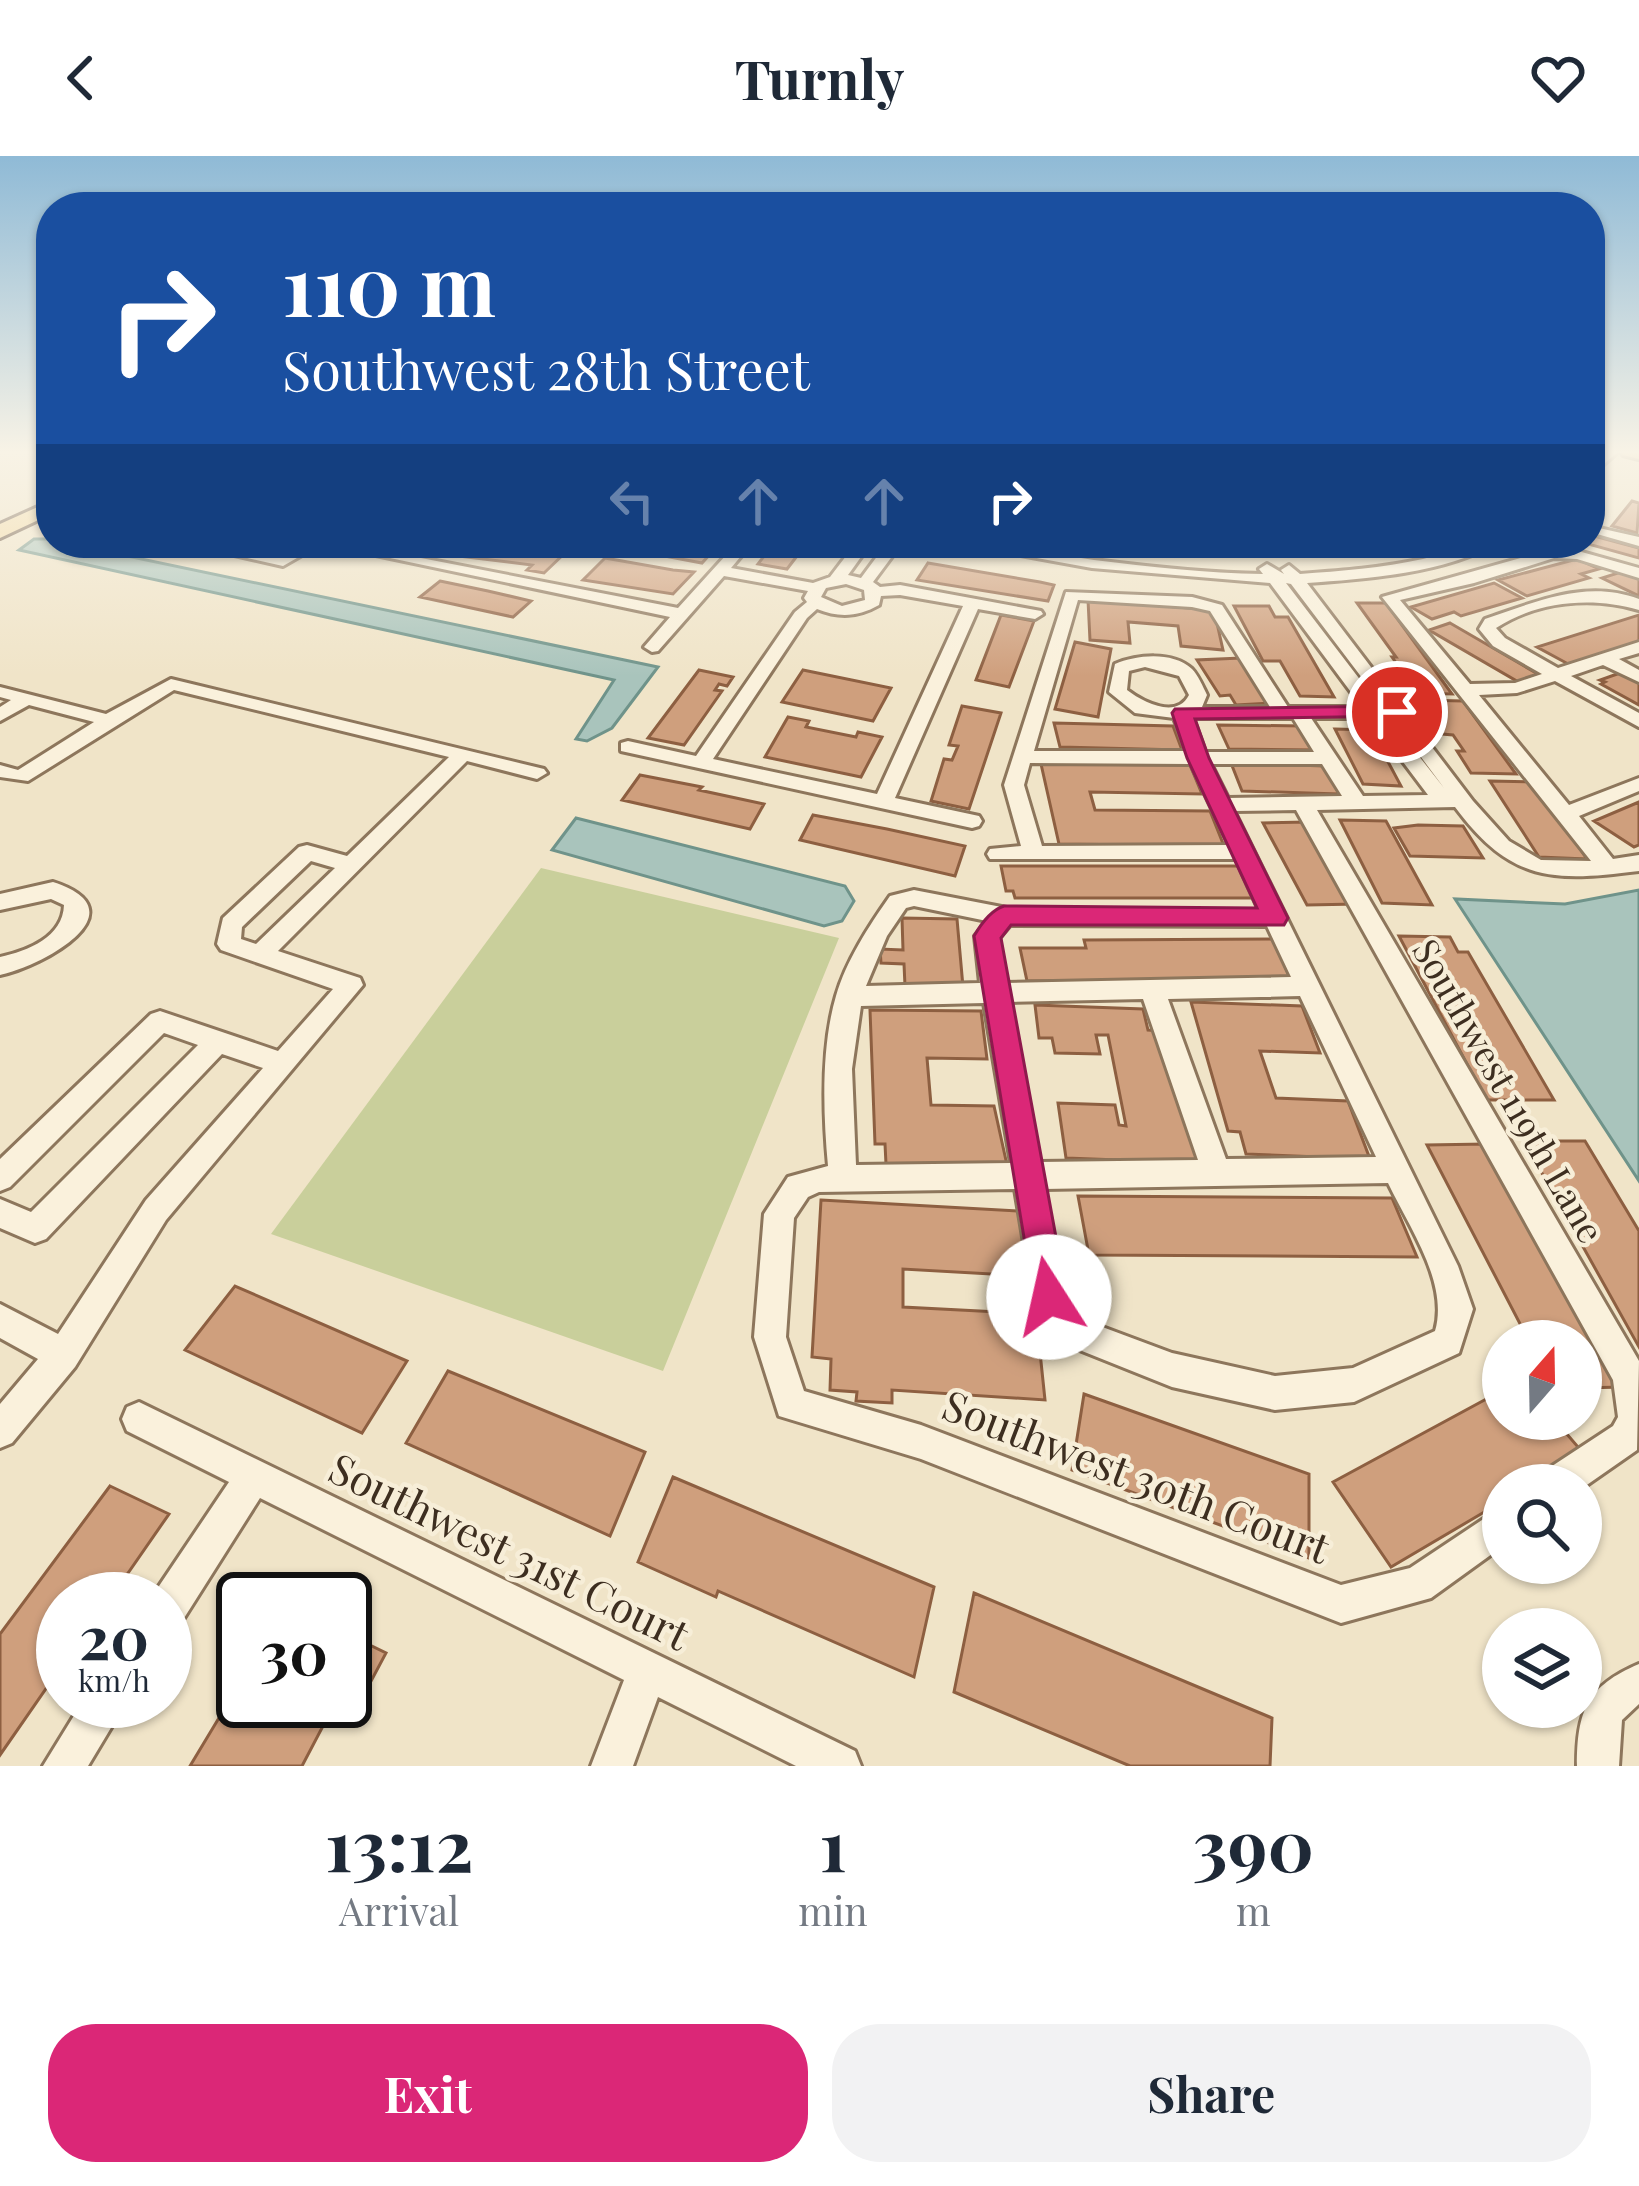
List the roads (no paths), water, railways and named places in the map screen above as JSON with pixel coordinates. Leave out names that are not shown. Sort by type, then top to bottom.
[{"type":"street","points":[[1605,532],[1639,542]]},
{"type":"street","points":[[400,558],[682,614]]},
{"type":"street","points":[[652,647],[732,558]]},
{"type":"street","points":[[701,763],[815,595],[836,580],[853,558]]},
{"type":"street","points":[[721,571],[815,595],[850,611],[873,602],[871,588],[884,558]]},
{"type":"street","points":[[1059,558],[1110,566],[1280,572],[1409,565],[1435,558]]},
{"type":"street","points":[[1126,558],[1280,572],[1377,558]]},
{"type":"street","points":[[1538,558],[1390,597],[1607,867]]},
{"type":"street","points":[[1583,558],[1639,573]]},
{"type":"street","points":[[882,561],[884,580],[900,590]]},
{"type":"street","points":[[1280,572],[1397,712],[1451,801]]},
{"type":"street","points":[[1280,572],[1322,643],[1372,712],[1504,853],[1556,873],[1639,863]]},
{"type":"street","points":[[836,580],[1035,614]]},
{"type":"street","points":[[1639,605],[1587,592],[1487,625],[1498,642],[1639,721]]},
{"type":"street","points":[[1034,854],[1014,785],[1072,595],[1216,608],[1357,803]]},
{"type":"street","points":[[883,802],[972,603]]},
{"type":"street","points":[[1322,643],[1344,643]]},
{"type":"street","points":[[1462,691],[1502,691],[1639,646]]},
{"type":"street","points":[[1605,658],[1639,676]]},
{"type":"street","points":[[0,771],[21,777],[171,684],[537,773]]},
{"type":"street","points":[[0,692],[109,720]]},
{"type":"street","points":[[0,716],[26,699]]},
{"type":"street","points":[[1004,916],[988,936],[994,992],[1049,1297],[1078,1334],[1172,1370],[1276,1393],[1354,1384],[1448,1342],[1457,1309],[1443,1267],[1198,758],[1182,713],[1397,712]]},
{"type":"street","points":[[628,747],[972,821]]},
{"type":"street","points":[[260,955],[463,754]]},
{"type":"street","points":[[1020,757],[1328,758]]},
{"type":"street","points":[[1565,814],[1639,784]]},
{"type":"street","points":[[1221,805],[1451,801]]},
{"type":"street","name":"Southwest 119th Lane","points":[[1303,804],[1630,1376],[1635,1419],[1624,1438],[1586,1464]]},
{"type":"street","points":[[0,1431],[63,1355],[155,1210],[351,986],[229,944],[231,924],[307,852],[351,866]]},
{"type":"street","points":[[998,854],[1243,852]]},
{"type":"street","points":[[0,902],[53,890],[76,901],[78,911],[63,936],[47,949],[0,966]]},
{"type":"street","points":[[1275,918],[1004,916],[914,898],[898,902],[848,996],[839,1049],[843,1178],[1397,1170]]},
{"type":"street","points":[[848,996],[1308,986]]},
{"type":"street","points":[[1152,989],[1217,1174]]},
{"type":"street","points":[[0,1178],[160,1021],[283,1064]]},
{"type":"street","points":[[0,1213],[35,1228],[218,1041]]},
{"type":"street","name":"Southwest 30th Court","points":[[843,1178],[818,1179],[798,1187],[779,1214],[770,1337],[791,1404],[921,1442],[1341,1604],[1418,1586],[1482,1539]]},
{"type":"street","points":[[0,1320],[63,1355]]},
{"type":"street","name":"Southwest 31st Court","points":[[139,1419],[839,1766]]},
{"type":"street","points":[[191,1572],[254,1476]]},
{"type":"street","points":[[611,1766],[647,1671]]},
{"type":"street","points":[[1598,1766],[1597,1724],[1622,1689],[1639,1684]]},
{"type":"street","points":[[64,1766],[89,1728]]},
{"type":"water","points":[[34,539],[36,539],[36,554],[19,550]]},
{"type":"water","points":[[56,558],[137,558],[658,667],[612,728],[587,741],[576,739],[614,680]]},
{"type":"water","points":[[576,818],[845,886],[854,901],[842,921],[824,926],[552,850]]},
{"type":"water","points":[[1639,890],[1639,1181],[1455,899],[1565,904]]}]
